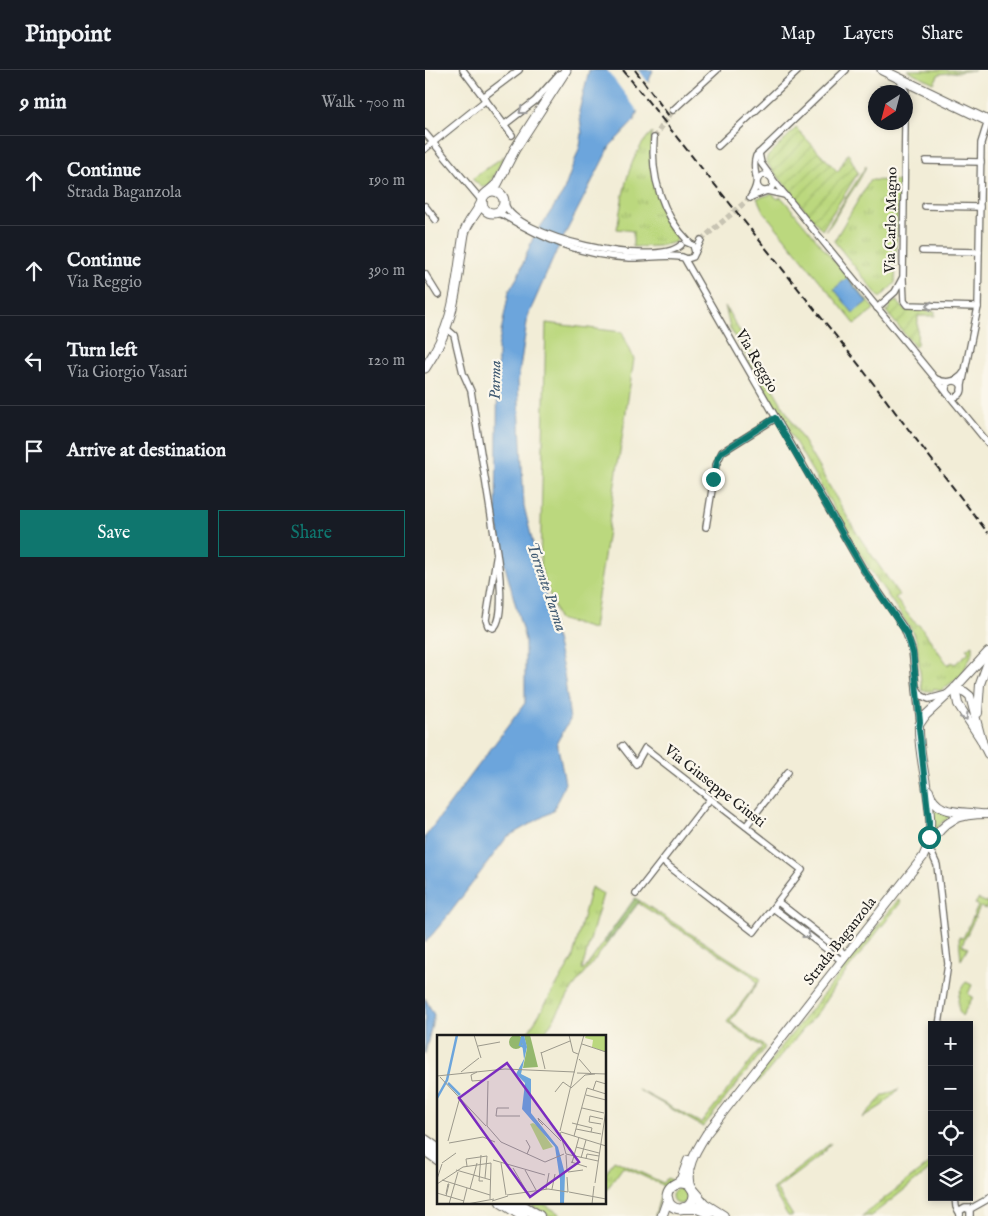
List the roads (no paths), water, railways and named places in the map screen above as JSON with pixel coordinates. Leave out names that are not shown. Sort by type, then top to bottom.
[{"type":"highway","points":[[425,1140],[437,1149]]},
{"type":"highway","points":[[425,1150],[437,1159]]},
{"type":"highway","points":[[691,1190],[703,1203],[723,1216]]},
{"type":"highway","points":[[504,1204],[523,1216]]},
{"type":"highway","points":[[519,1204],[539,1216]]},
{"type":"highway","points":[[684,1208],[699,1208],[716,1216]]},
{"type":"main road","points":[[882,70],[896,74],[988,116]]},
{"type":"main road","points":[[425,368],[447,329],[453,310],[468,223],[488,192],[495,186],[512,154],[563,71]]},
{"type":"main road","points":[[896,74],[913,85],[988,121]]},
{"type":"main road","points":[[501,209],[503,173]]},
{"type":"main road","points":[[488,192],[497,191],[501,209]]},
{"type":"main road","points":[[482,201],[484,209],[501,209]]},
{"type":"main road","points":[[464,243],[475,220],[482,214],[501,209]]},
{"type":"main road","points":[[675,1185],[683,1184],[691,1190]]},
{"type":"main road","name":"Strada Baganzola","points":[[662,1216],[669,1190],[675,1185]]},
{"type":"main road","name":"Strada Baganzola","points":[[684,1208],[692,1202],[691,1190]]},
{"type":"main road","points":[[668,1199],[674,1207],[684,1208]]},
{"type":"main road","points":[[671,1216],[684,1208]]},
{"type":"street","points":[[463,70],[512,135]]},
{"type":"street","points":[[425,149],[519,70]]},
{"type":"street","points":[[673,110],[717,70]]},
{"type":"street","points":[[718,146],[799,70]]},
{"type":"street","points":[[786,196],[759,188],[755,162],[759,153],[846,70]]},
{"type":"street","points":[[504,125],[535,101],[563,71]]},
{"type":"street","points":[[963,412],[959,400],[978,307],[981,140],[988,121]]},
{"type":"street","name":"Via Carlo Magno","points":[[877,308],[897,291],[903,277],[905,130]]},
{"type":"street","points":[[425,133],[482,201]]},
{"type":"street","name":"Via Reggio","points":[[654,138],[655,180],[662,199],[681,234],[695,253]]},
{"type":"street","points":[[759,153],[760,161],[771,178],[988,443]]},
{"type":"street","points":[[926,161],[981,162]]},
{"type":"street","points":[[764,176],[771,178],[773,187],[750,198],[758,182],[764,176]]},
{"type":"street","points":[[471,186],[488,192]]},
{"type":"street","points":[[425,206],[436,220]]},
{"type":"street","points":[[925,206],[980,208]]},
{"type":"street","points":[[501,209],[558,238],[613,254],[691,258],[701,240],[681,245],[666,252],[613,254]]},
{"type":"street","name":"Via Reggio","points":[[681,234],[679,252],[863,569],[906,632],[913,653],[916,687]]},
{"type":"street","points":[[922,251],[979,252]]},
{"type":"street","points":[[694,275],[695,253]]},
{"type":"street","points":[[425,274],[438,295]]},
{"type":"street","points":[[903,277],[904,303]]},
{"type":"street","points":[[887,300],[897,298],[908,306],[978,307]]},
{"type":"street","points":[[447,329],[454,335],[463,373],[471,391],[496,549],[501,596],[498,622],[493,628],[488,626],[486,620],[497,562],[496,549]]},
{"type":"street","points":[[947,393],[946,386],[959,378],[965,371]]},
{"type":"street","points":[[936,379],[959,383],[961,391]]},
{"type":"street","points":[[947,393],[954,396],[961,391]]},
{"type":"street","points":[[706,527],[716,465],[722,452],[775,418]]},
{"type":"street","points":[[920,722],[988,652]]},
{"type":"street","points":[[978,720],[979,688],[988,662]]},
{"type":"street","points":[[916,687],[921,695],[928,699],[952,691],[969,695],[978,720],[982,742]]},
{"type":"street","points":[[916,687],[929,821],[928,847],[937,865],[948,951],[948,974],[940,1021]]},
{"type":"street","points":[[952,691],[988,754]]},
{"type":"street","name":"Via Giuseppe Giusti","points":[[622,746],[636,764],[645,748],[803,870],[778,902]]},
{"type":"street","points":[[746,826],[789,772]]},
{"type":"street","points":[[924,774],[931,798],[937,807],[946,810],[984,814]]},
{"type":"street","points":[[636,894],[710,799]]},
{"type":"street","name":"Strada Baganzola","points":[[675,1185],[681,1180],[687,1161],[696,1151],[716,1120],[917,866],[939,829],[948,821],[963,816],[984,814]]},
{"type":"street","points":[[662,861],[754,932],[778,902],[844,958]]},
{"type":"street","points":[[773,908],[844,958]]},
{"type":"street","name":"Strada Baganzola","points":[[691,1190],[688,1176],[696,1151]]},
{"type":"street","points":[[957,1201],[960,1206],[972,1208],[987,1199]]},
{"type":"street","points":[[970,1216],[987,1199]]},
{"type":"street","points":[[955,1201],[960,1215]]},
{"type":"street","points":[[960,1215],[961,1210],[966,1208]]},
{"type":"street","points":[[966,1208],[971,1212],[970,1216]]},
{"type":"water","points":[[589,70],[653,70],[634,121],[610,146],[556,252],[528,316],[518,381],[524,506],[564,673],[570,720],[557,742],[565,783],[553,811],[507,837],[425,943],[425,837],[525,703],[525,640],[505,566],[496,514],[498,347],[509,291],[518,276],[533,238],[563,193],[580,146],[582,133],[579,111]]},
{"type":"water","points":[[847,278],[867,302],[853,313],[834,289]]},
{"type":"water","points":[[425,998],[434,1015],[425,1054]]},
{"type":"tunnel","points":[[654,138],[673,110]]},
{"type":"tunnel","points":[[701,240],[750,198]]},
{"type":"railway","points":[[623,70],[856,361],[988,533]]},
{"type":"railway","points":[[635,70],[669,116]]},
{"type":"water label","name":"Parma","points":[[496,380]]},
{"type":"water label","name":"Torrente Parma","points":[[546,587]]}]
